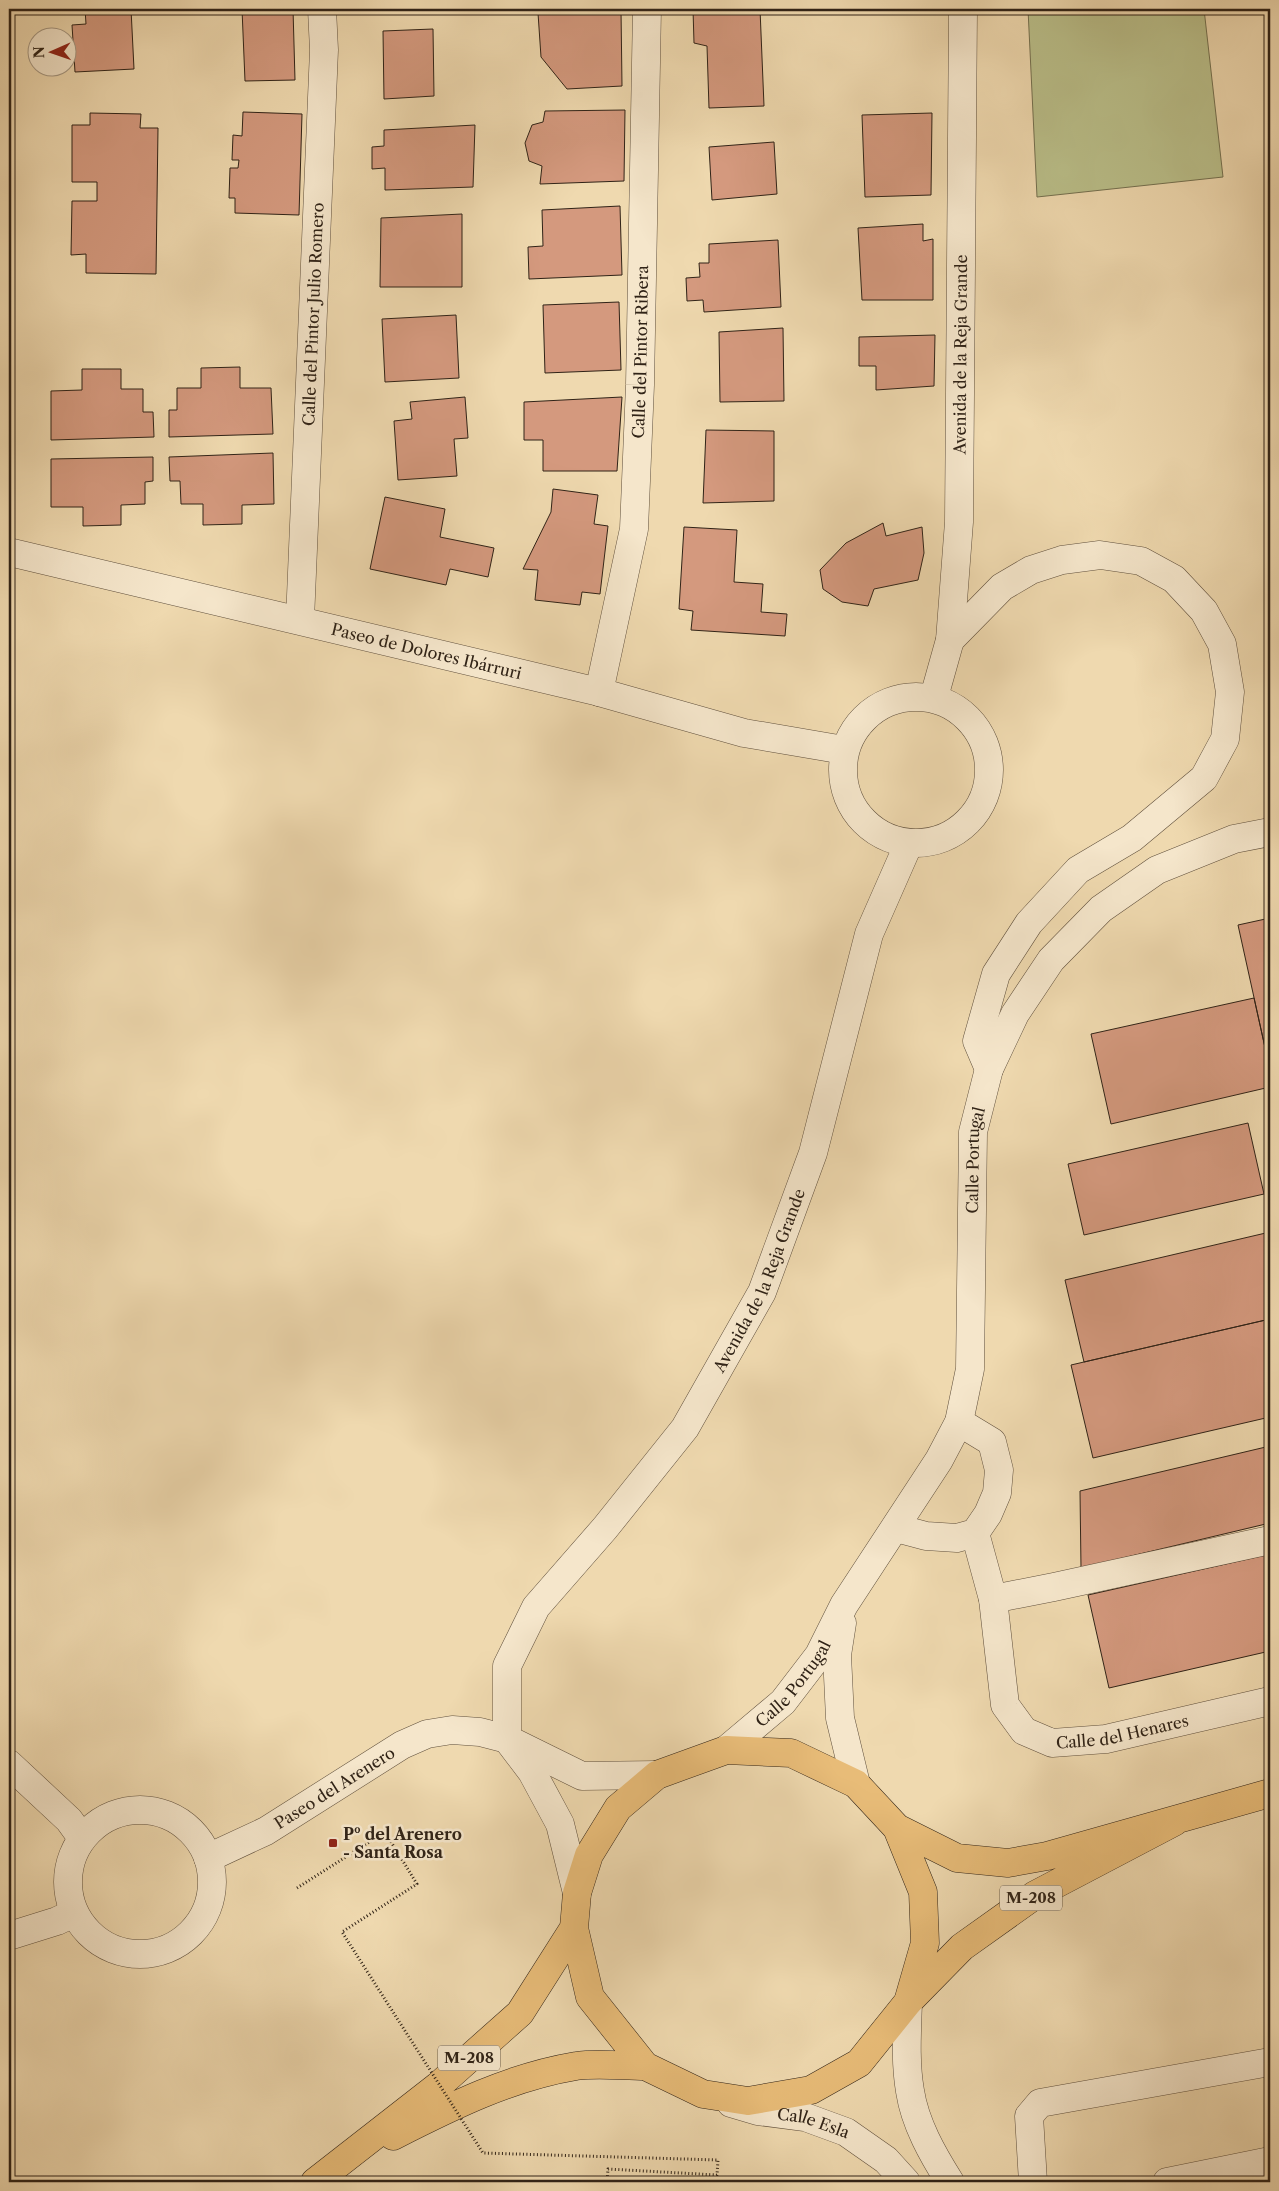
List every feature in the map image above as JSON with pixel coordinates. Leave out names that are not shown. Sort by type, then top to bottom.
[{"type":"main road","name":"M-208","points":[[1174,1822],[1035,1896],[962,1947],[908,2002],[859,2063],[811,2090],[748,2101],[703,2094],[645,2066],[590,1997],[574,1928],[577,1893],[589,1855],[618,1808],[657,1775],[726,1750],[791,1753],[856,1784],[897,1828],[957,1858],[1008,1863],[1047,1856],[1174,1822],[1270,1793]]},
{"type":"main road","name":"M-208","points":[[897,1828],[923,1892],[925,1943],[908,2002]]},
{"type":"main road","name":"M-208","points":[[315,2182],[438,2086],[520,2013],[574,1928]]},
{"type":"main road","name":"M-208","points":[[338,2164],[447,2109],[522,2078],[578,2066],[645,2066]]},
{"type":"street","name":"Calle del Pintor Julio Romero","points":[[300,620],[324,50],[322,9]]},
{"type":"street","name":"Calle del Pintor Ribera","points":[[598,692],[634,529],[640,385],[647,9]]},
{"type":"street","name":"Avenida de la Reja Grande","points":[[934,697],[950,640],[959,522],[963,9]]},
{"type":"street","name":"Paseo de Dolores Ibárruri","points":[[9,552],[598,692],[744,732],[844,750]]},
{"type":"street","points":[[950,640],[1002,587],[1031,570],[1062,560],[1100,555],[1141,561],[1174,579],[1204,611],[1222,644],[1230,692],[1226,739],[1204,778],[1132,838],[1078,870],[1029,923],[996,974],[977,1041],[989,1069]]},
{"type":"street","points":[[934,697],[952,706],[972,722],[982,739],[989,764],[988,785],[978,809],[969,821],[948,836],[934,841],[909,843],[891,839],[868,826],[855,811],[844,788],[844,750],[857,726],[875,708],[894,700],[934,697]]},
{"type":"street","name":"Calle Portugal","points":[[726,1750],[783,1702],[818,1655],[844,1605],[939,1460],[959,1422],[970,1369],[973,1132],[989,1069],[1015,1014],[1051,960],[1101,909],[1157,870],[1234,839],[1270,832]]},
{"type":"street","name":"Avenida de la Reja Grande","points":[[507,1739],[506,1666],[536,1607],[605,1528],[685,1428],[762,1292],[813,1153],[869,934],[909,843]]},
{"type":"street","points":[[896,1528],[926,1536],[956,1538],[975,1533],[988,1514],[997,1493],[999,1470],[992,1442],[959,1422]]},
{"type":"street","name":"Calle del Henares","points":[[975,1533],[993,1599],[1005,1705],[1024,1731],[1052,1743],[1106,1739],[1270,1701]]},
{"type":"street","points":[[993,1599],[1270,1540]]},
{"type":"street","name":"Calle Portugal","points":[[844,1605],[837,1655],[840,1718],[856,1784]]},
{"type":"street","name":"Paseo del Arenero","points":[[208,1858],[266,1831],[402,1745],[427,1734],[452,1730],[480,1732],[507,1739],[582,1776],[657,1775]]},
{"type":"street","points":[[507,1739],[532,1772],[560,1824],[577,1893]]},
{"type":"street","points":[[9,1764],[69,1820],[82,1838]]},
{"type":"street","points":[[136,1809],[160,1812],[181,1822],[198,1838],[208,1858],[213,1882],[208,1907],[196,1928],[178,1944],[155,1953],[131,1954],[107,1947],[88,1933],[74,1913],[67,1890],[69,1866],[77,1844],[93,1826],[113,1814],[136,1809]]},
{"type":"street","points":[[9,1936],[57,1921],[74,1913]]},
{"type":"street","points":[[908,2002],[907,2059],[910,2092],[918,2120],[932,2154],[950,2182]]},
{"type":"street","points":[[1033,2182],[1029,2116],[1040,2102],[1270,2062]]},
{"type":"street","name":"Calle Esla","points":[[703,2094],[758,2111],[805,2117],[846,2132],[886,2160],[906,2182]]},
{"type":"street","points":[[1167,2182],[1270,2161]]},
{"type":"path","points":[[297,1888],[385,1832],[417,1884],[342,1932],[483,2153],[718,2160],[717,2175],[608,2170],[608,2182]]},
{"type":"green space","points":[[1028,9],[1204,9],[1223,177],[1037,197]]},
{"type":"building","points":[[85,9],[131,9],[134,69],[78,72],[78,28],[72,28],[72,25],[86,24]]},
{"type":"building","points":[[242,9],[293,9],[295,80],[245,81]]},
{"type":"building","points":[[693,9],[760,9],[764,106],[709,108],[707,46],[694,43]]},
{"type":"building","points":[[621,10],[622,86],[567,89],[541,57],[538,13]]},
{"type":"building","points":[[433,29],[434,96],[384,99],[383,31]]},
{"type":"building","points":[[625,110],[624,181],[540,184],[542,166],[529,161],[525,143],[532,125],[543,122],[545,111]]},
{"type":"building","points":[[243,112],[302,114],[299,215],[235,213],[235,198],[229,198],[230,168],[238,168],[239,160],[232,160],[233,135],[242,136]]},
{"type":"building","points":[[90,113],[141,114],[140,128],[158,128],[156,274],[86,273],[86,254],[71,255],[72,201],[97,201],[97,182],[72,182],[72,125],[90,125]]},
{"type":"building","points":[[932,113],[931,195],[865,197],[862,115]]},
{"type":"building","points":[[475,125],[473,187],[385,190],[385,168],[372,169],[372,147],[384,146],[384,130]]},
{"type":"building","points":[[774,142],[777,194],[712,200],[709,147]]},
{"type":"building","points":[[620,206],[622,275],[529,279],[528,247],[543,246],[542,210]]},
{"type":"building","points":[[462,214],[462,287],[380,287],[381,218]]},
{"type":"building","points":[[923,224],[923,241],[933,239],[933,300],[862,300],[858,228]]},
{"type":"building","points":[[778,240],[781,307],[704,312],[703,300],[687,301],[686,278],[700,277],[699,263],[709,263],[709,244]]},
{"type":"building","points":[[619,302],[621,370],[545,373],[543,305]]},
{"type":"building","points":[[456,315],[459,378],[385,382],[382,319]]},
{"type":"building","points":[[783,328],[784,401],[720,402],[719,332]]},
{"type":"building","points":[[935,335],[934,386],[876,390],[876,366],[859,366],[859,337]]},
{"type":"building","points":[[240,367],[240,388],[271,388],[273,434],[169,437],[169,410],[177,410],[177,388],[201,388],[201,368]]},
{"type":"building","points":[[82,369],[121,369],[121,389],[143,389],[143,412],[153,412],[154,437],[51,440],[51,391],[82,390]]},
{"type":"building","points":[[465,397],[468,438],[454,439],[457,476],[398,480],[394,421],[412,419],[410,402]]},
{"type":"building","points":[[622,397],[617,471],[543,471],[543,440],[524,440],[524,402]]},
{"type":"building","points":[[706,430],[774,431],[774,501],[703,503]]},
{"type":"building","points":[[273,453],[274,504],[242,505],[242,524],[203,525],[203,504],[181,504],[180,481],[170,481],[169,457]]},
{"type":"building","points":[[153,457],[153,481],[145,482],[145,504],[121,505],[121,525],[83,526],[83,507],[51,507],[51,459]]},
{"type":"building","points":[[553,489],[598,495],[594,524],[608,526],[600,594],[582,592],[580,605],[535,600],[538,570],[523,569],[551,512]]},
{"type":"building","points":[[385,497],[445,509],[440,537],[494,548],[488,577],[450,569],[446,585],[370,569]]},
{"type":"building","points":[[883,523],[886,536],[922,527],[924,553],[918,580],[874,589],[868,606],[842,602],[823,589],[820,570],[846,543]]},
{"type":"building","points":[[684,527],[737,530],[734,582],[763,584],[761,612],[787,614],[785,636],[691,630],[693,611],[679,609]]},
{"type":"building","points":[[1270,918],[1270,1070],[1238,925]]},
{"type":"building","points":[[1254,998],[1270,1070],[1270,1087],[1111,1124],[1091,1034]]},
{"type":"building","points":[[1248,1123],[1264,1194],[1084,1235],[1068,1164]]},
{"type":"building","points":[[1270,1232],[1270,1319],[1084,1362],[1065,1280]]},
{"type":"building","points":[[1270,1319],[1270,1417],[1093,1458],[1071,1365]]},
{"type":"building","points":[[1270,1446],[1270,1523],[1081,1568],[1080,1491]]},
{"type":"building","points":[[1270,1554],[1270,1651],[1109,1688],[1088,1595]]},
{"type":"place","name":"Pº del Arenero - Santa Rosa","points":[[333,1843]]}]
